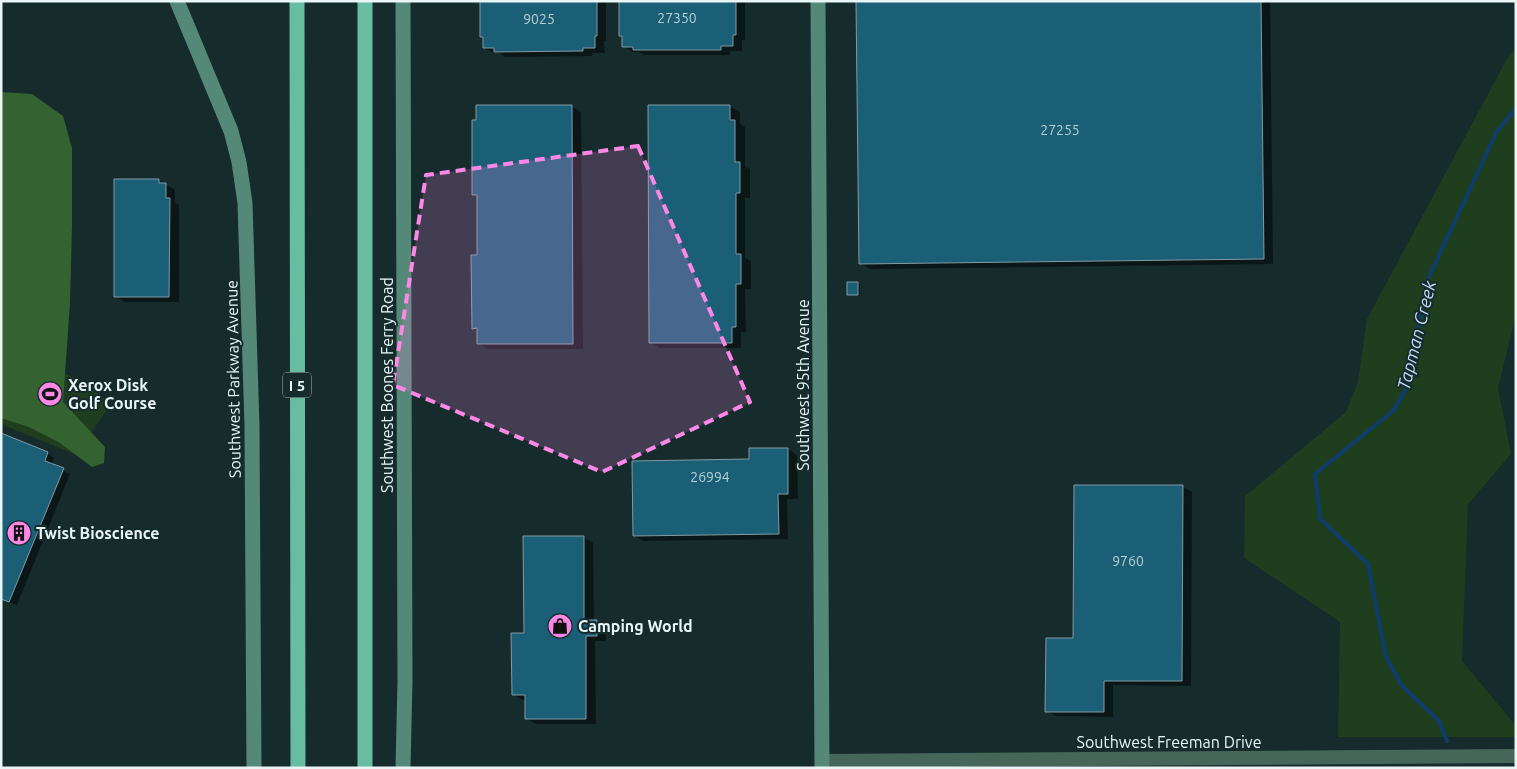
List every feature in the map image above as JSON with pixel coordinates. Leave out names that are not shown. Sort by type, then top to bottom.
[{"type":"highway","name":"I 5","points":[[297,1],[298,768]]},
{"type":"highway","points":[[365,1],[366,768]]},
{"type":"street","name":"Southwest Parkway Avenue","points":[[177,1],[231,131],[239,162],[246,203],[252,426],[254,768]]},
{"type":"street","name":"Southwest Boones Ferry Road","points":[[403,768],[405,680],[404,1]]},
{"type":"street","name":"Southwest 95th Avenue","points":[[818,1],[822,765]]},
{"type":"street","name":"Southwest Freeman Drive","points":[[822,765],[1516,756]]},
{"type":"highlighted area","points":[[638,146],[750,402],[602,472],[393,385],[426,175]]},
{"type":"green space","points":[[1516,49],[1516,314],[1498,388],[1511,454],[1468,504],[1462,661],[1516,726],[1516,737],[1338,737],[1340,622],[1244,558],[1245,496],[1346,412],[1358,382],[1367,319],[1509,55]]},
{"type":"green space","points":[[1,92],[32,94],[63,116],[72,148],[70,303],[63,402],[105,447],[104,463],[92,467],[60,443],[29,427],[1,418]]},
{"type":"green space","name":"Xerox Disk Golf Course","points":[[1,346],[89,384],[110,405],[76,455],[1,424]]},
{"type":"building","points":[[480,1],[597,1],[595,48],[583,48],[583,51],[494,52],[494,48],[483,48],[483,37],[480,37]]},
{"type":"building","points":[[619,1],[736,1],[736,35],[733,35],[733,46],[721,46],[721,50],[633,50],[633,47],[622,47],[622,36],[619,36]]},
{"type":"building","points":[[856,1],[1261,1],[1264,259],[859,264]]},
{"type":"building","points":[[476,105],[572,105],[573,344],[477,344],[477,328],[472,329],[471,255],[477,255],[477,195],[472,195],[472,120],[476,120]]},
{"type":"building","points":[[648,105],[730,105],[730,120],[735,120],[735,162],[740,162],[740,193],[736,193],[736,254],[741,254],[741,284],[736,284],[736,327],[732,327],[732,343],[649,343]]},
{"type":"building","points":[[114,179],[159,179],[159,183],[166,183],[166,198],[170,198],[169,297],[114,297]]},
{"type":"building","points":[[847,282],[858,282],[858,295],[847,295]]},
{"type":"building","name":"Twist Bioscience","points":[[1,433],[48,452],[45,461],[64,468],[9,602],[1,599]]},
{"type":"building","points":[[749,448],[788,448],[788,494],[778,494],[779,534],[633,536],[632,461],[749,459]]},
{"type":"building","points":[[1074,485],[1183,485],[1182,681],[1104,681],[1104,712],[1045,712],[1046,638],[1073,638]]},
{"type":"building","name":"Camping World","points":[[523,536],[584,536],[584,620],[597,620],[597,636],[586,636],[586,719],[525,719],[525,695],[512,695],[511,633],[524,633]]},
{"type":"waterway","name":"Tapman Creek","points":[[1447,741],[1439,721],[1402,686],[1386,657],[1368,564],[1320,519],[1315,474],[1394,410],[1407,387],[1427,281],[1497,131],[1516,108]]},
{"type":"place","name":"Xerox Disk Golf Course","points":[[50,394]]},
{"type":"place","name":"Twist Bioscience","points":[[19,533]]},
{"type":"place","name":"Camping World","points":[[560,626]]}]
